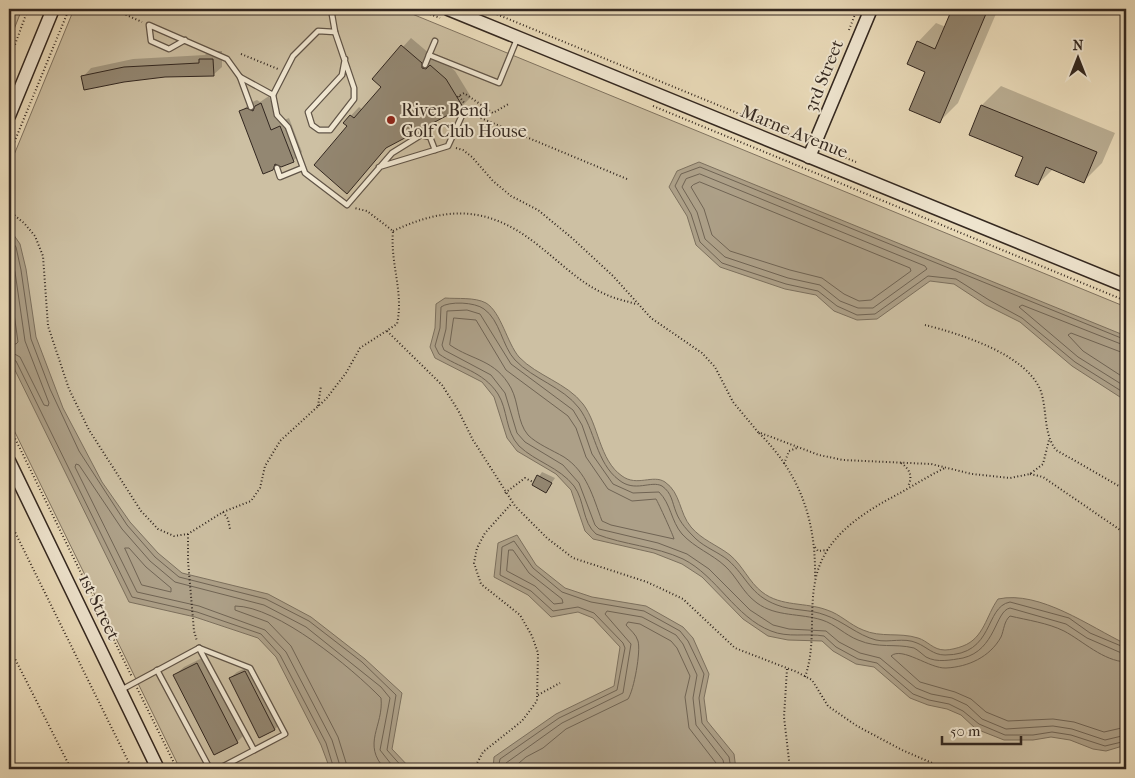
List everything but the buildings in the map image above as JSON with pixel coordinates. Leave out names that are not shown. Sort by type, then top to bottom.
[{"type":"street","points":[[9,116],[53,9]]},
{"type":"street","name":"3rd Street","points":[[809,157],[871,9]]},
{"type":"street","name":"Marne Avenue","points":[[446,14],[518,37],[1126,286]]},
{"type":"street","name":"1st Street","points":[[9,461],[158,769]]},
{"type":"lane","points":[[332,9],[335,32],[345,59],[354,88],[354,99],[330,130],[319,130],[312,125],[308,112],[342,75],[345,59]]},
{"type":"lane","points":[[185,40],[169,49],[151,41],[149,25],[185,40],[227,59],[240,77],[251,107]]},
{"type":"lane","points":[[335,32],[318,31],[294,56],[273,95],[277,115],[288,127],[302,168],[347,205],[392,153],[421,135],[430,137],[435,150]]},
{"type":"lane","points":[[429,55],[499,83],[518,37]]},
{"type":"lane","points":[[425,65],[435,41]]},
{"type":"lane","points":[[240,77],[273,95]]},
{"type":"lane","points":[[379,167],[448,146],[464,111]]},
{"type":"lane","points":[[277,168],[280,177],[302,168]]},
{"type":"lane","points":[[120,690],[199,648],[250,668],[285,734],[218,769]]},
{"type":"lane","points":[[199,648],[254,750]]},
{"type":"lane","points":[[157,670],[210,769]]},
{"type":"path","points":[[9,61],[28,9]]},
{"type":"path","points":[[9,155],[69,9]]},
{"type":"path","points":[[113,9],[149,25]]},
{"type":"path","points":[[417,9],[446,14]]},
{"type":"path","points":[[241,54],[285,72]]},
{"type":"path","points":[[457,97],[464,93],[493,113],[510,103]]},
{"type":"path","points":[[649,104],[1126,301]]},
{"type":"path","points":[[464,111],[627,179]]},
{"type":"path","points":[[448,146],[463,150],[511,196],[538,210],[613,276],[651,318],[702,353],[715,368],[733,402],[784,464],[796,482],[811,520],[815,547],[812,643],[805,677]]},
{"type":"path","points":[[347,205],[367,211],[393,232]]},
{"type":"path","points":[[9,212],[24,222],[35,236],[43,256],[48,326],[68,389],[89,430],[141,511],[158,529],[174,536],[188,534],[223,512],[251,501],[260,488],[265,466],[280,441],[318,407],[346,373],[360,348],[397,324],[401,306],[392,246],[393,232]]},
{"type":"path","points":[[393,232],[416,222],[450,214],[470,212],[498,220],[522,233],[588,284],[606,294],[637,304]]},
{"type":"path","points":[[925,325],[962,336],[1009,357],[1034,377],[1042,394],[1049,440],[1043,464],[1030,474]]},
{"type":"path","points":[[387,331],[442,385],[505,493],[512,503],[547,538],[573,558],[647,582],[684,599],[735,648],[812,680],[828,706],[857,726],[902,750],[946,769]]},
{"type":"path","points":[[318,407],[321,386]]},
{"type":"path","points":[[9,426],[177,769]]},
{"type":"path","points":[[758,432],[819,455],[843,460],[899,462],[1010,478],[1030,474],[1043,477],[1126,534]]},
{"type":"path","points":[[1049,440],[1056,450],[1126,490]]},
{"type":"path","points":[[784,464],[788,451],[800,448]]},
{"type":"path","points":[[899,462],[911,474],[907,489]]},
{"type":"path","points":[[815,582],[820,566],[829,550],[842,531],[861,514],[907,489],[920,479],[946,468]]},
{"type":"path","points":[[505,493],[525,478],[533,482]]},
{"type":"path","points":[[474,769],[483,752],[522,721],[537,701],[538,695],[538,653],[532,636],[520,615],[482,584],[474,563],[477,548],[485,534],[512,503]]},
{"type":"path","points":[[223,512],[228,518],[230,529]]},
{"type":"path","points":[[9,520],[132,769]]},
{"type":"path","points":[[188,534],[188,561],[194,631],[199,648]]},
{"type":"path","points":[[815,547],[822,551],[829,550]]},
{"type":"path","points":[[9,647],[71,769]]},
{"type":"path","points":[[787,669],[784,717],[790,769]]},
{"type":"path","points":[[538,695],[560,683]]},
{"type":"shaded area","points":[[9,9],[22,9],[9,42]]},
{"type":"shaded area","points":[[74,9],[400,9],[1126,307],[1126,769],[180,769],[9,420],[9,167]]},
{"type":"water","points":[[699,162],[1126,336],[1126,399],[1072,366],[1020,322],[986,305],[954,284],[930,281],[877,319],[857,320],[834,311],[816,295],[785,289],[720,267],[696,245],[687,216],[669,187],[677,171]]},
{"type":"water","points":[[9,228],[20,244],[26,269],[36,337],[63,408],[102,482],[130,522],[158,553],[182,573],[268,594],[311,617],[365,659],[402,693],[392,749],[411,769],[330,769],[321,745],[276,657],[258,638],[195,617],[129,602],[9,358]]},
{"type":"water","points":[[445,298],[477,300],[491,307],[500,320],[519,357],[526,364],[569,390],[583,404],[593,422],[608,461],[614,469],[628,479],[639,481],[655,479],[665,482],[677,497],[684,516],[695,532],[730,555],[757,588],[769,597],[827,610],[858,628],[870,632],[904,635],[922,639],[941,650],[963,646],[976,638],[998,599],[1031,600],[1064,612],[1126,644],[1126,745],[1106,751],[1093,749],[1070,740],[1051,737],[1033,740],[1004,740],[976,729],[961,715],[910,698],[874,667],[856,664],[833,651],[822,641],[788,640],[768,636],[743,619],[702,577],[682,564],[654,553],[593,539],[585,531],[571,490],[556,474],[517,451],[507,438],[494,397],[482,382],[435,358],[430,347],[435,328],[436,304]]},
{"type":"water","points":[[517,535],[536,565],[565,588],[592,597],[646,606],[683,627],[693,638],[709,674],[704,698],[707,721],[734,754],[736,769],[493,769],[494,757],[556,714],[614,686],[620,647],[593,618],[578,612],[551,617],[528,595],[494,577],[498,543]]},
{"type":"place","name":"River Bend Golf Club House","points":[[391,120]]}]
